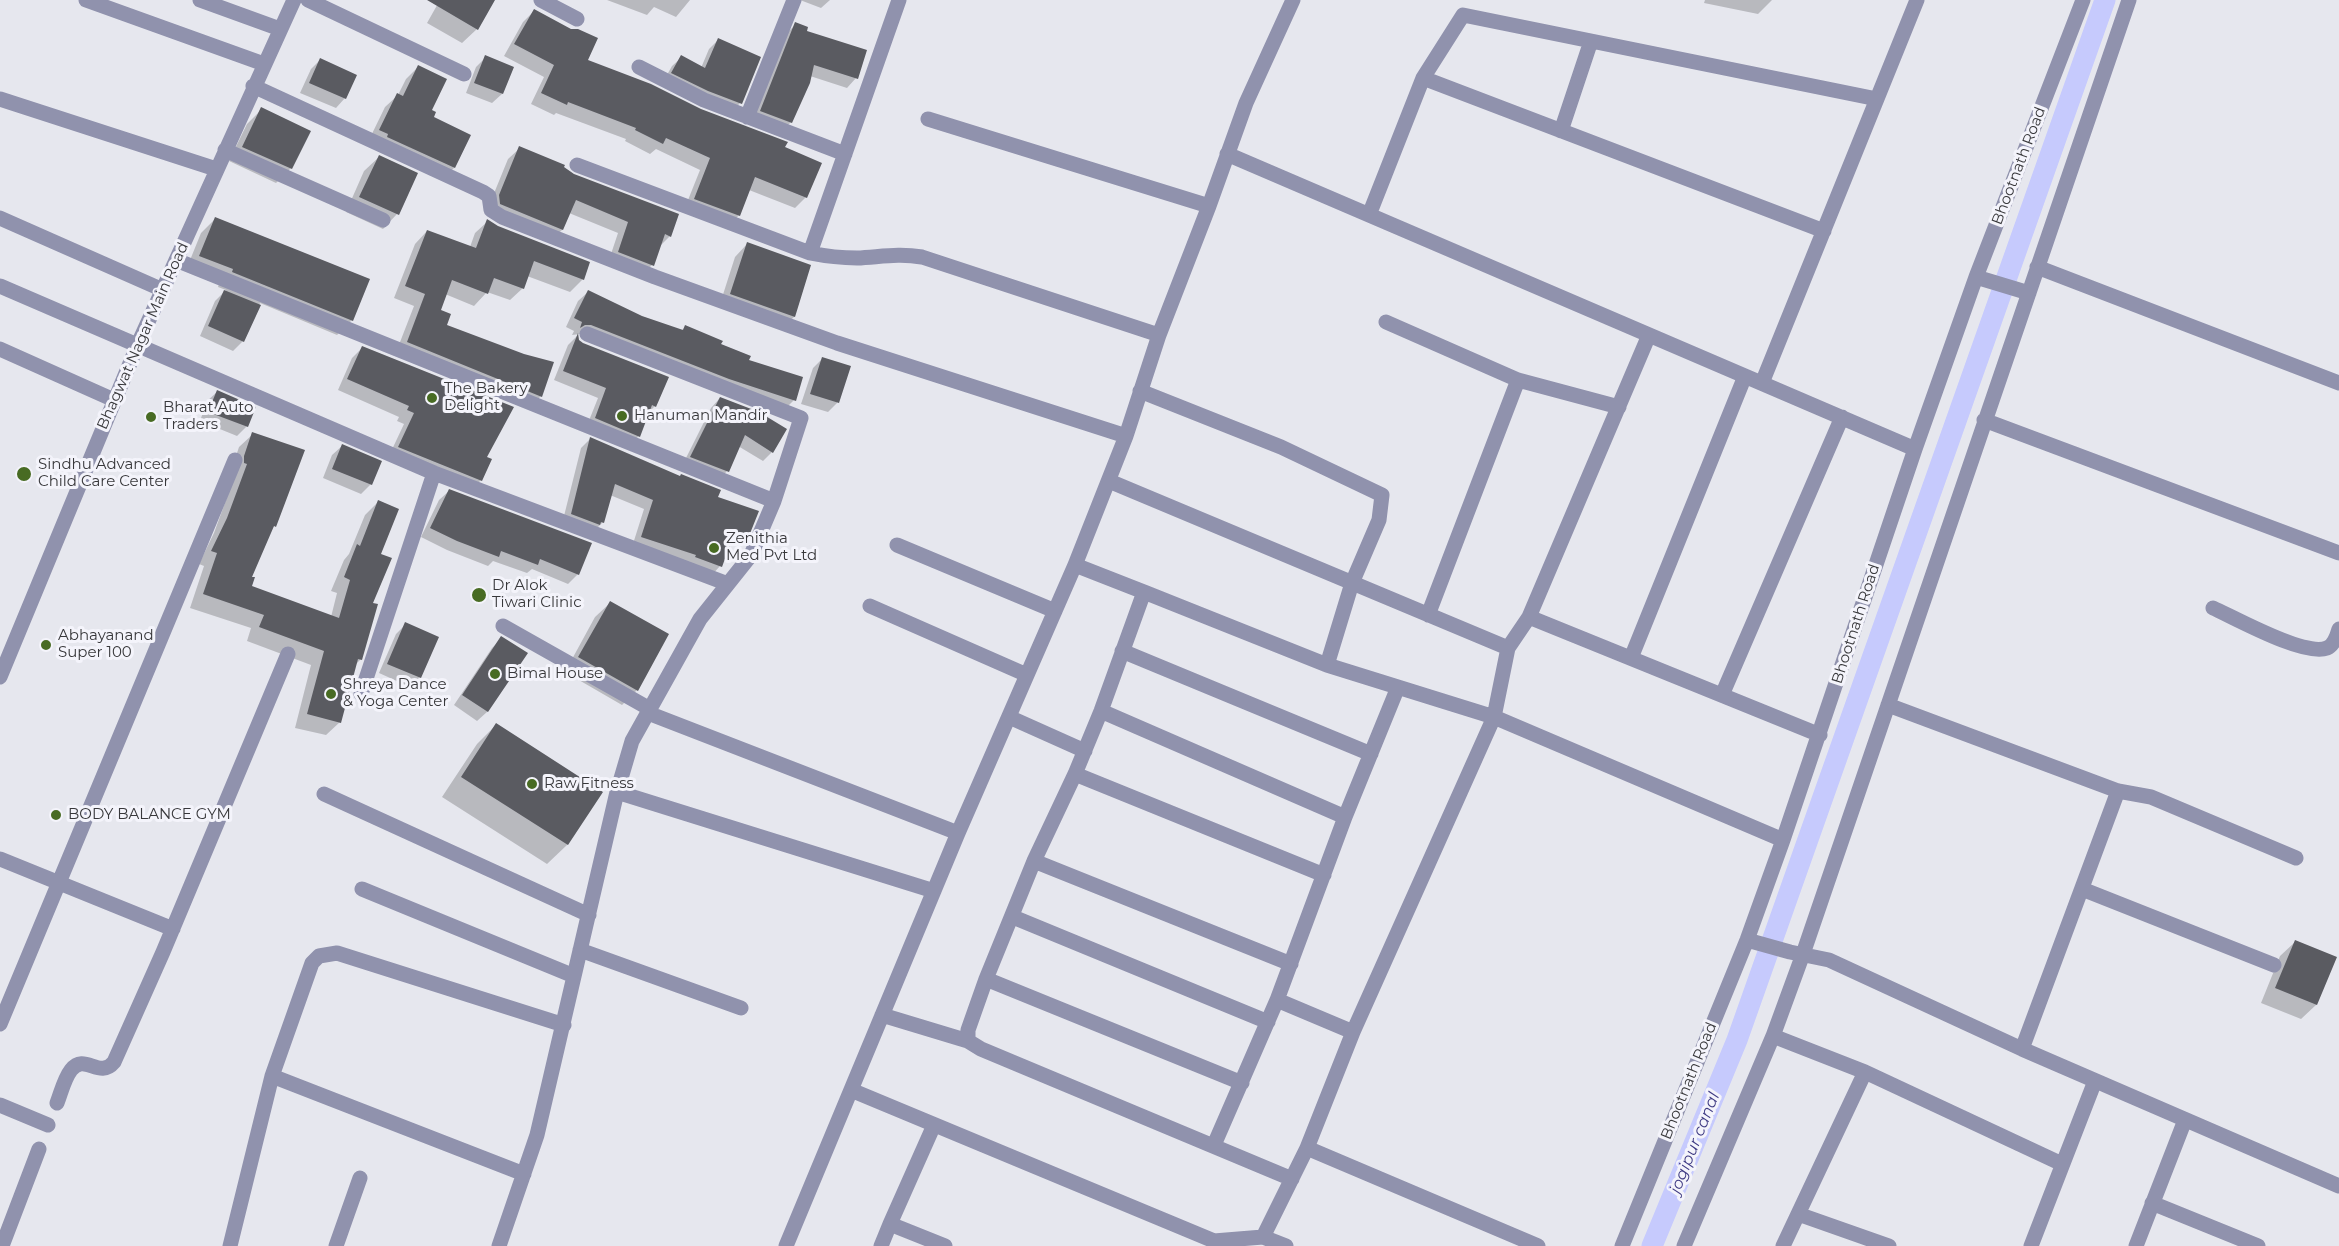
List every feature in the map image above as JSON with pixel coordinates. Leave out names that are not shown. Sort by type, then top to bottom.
[{"type":"street","points":[[86,0],[264,64]]},
{"type":"street","points":[[200,0],[280,29]]},
{"type":"street","name":"Bhagwat Nagar Main Road","points":[[0,676],[138,344],[294,0]]},
{"type":"street","points":[[308,0],[464,74]]},
{"type":"street","points":[[541,0],[577,19]]},
{"type":"street","points":[[747,117],[794,0]]},
{"type":"street","points":[[810,253],[899,0]]},
{"type":"street","points":[[786,1246],[958,833],[1075,565],[1126,436],[1159,335],[1246,103],[1293,0]]},
{"type":"street","points":[[1762,383],[1917,0]]},
{"type":"street","name":"Bhootnath Road","points":[[1622,1246],[1747,940],[1820,735],[1915,449],[1981,279],[2083,0]]},
{"type":"street","points":[[1684,1246],[1773,1036],[1796,953],[1888,705],[2026,292],[2037,267],[2129,0]]},
{"type":"street","points":[[1369,215],[1423,78],[1463,15],[1877,99]]},
{"type":"street","points":[[1561,131],[1591,41]]},
{"type":"street","points":[[639,67],[692,95],[845,154]]},
{"type":"street","points":[[1423,78],[1824,231]]},
{"type":"street","points":[[254,86],[483,192],[489,196],[491,210],[502,216],[655,277],[837,343],[1126,436]]},
{"type":"street","points":[[0,99],[216,169]]},
{"type":"street","points":[[928,119],[1209,206]]},
{"type":"street","points":[[225,150],[383,220]]},
{"type":"street","points":[[1227,154],[1915,449]]},
{"type":"street","points":[[577,165],[810,253],[858,258],[901,254],[922,257],[1159,335]]},
{"type":"street","points":[[0,218],[163,290]]},
{"type":"street","points":[[176,260],[774,501]]},
{"type":"street","points":[[2037,267],[2339,383]]},
{"type":"street","points":[[1981,279],[2026,292]]},
{"type":"street","points":[[0,286],[434,473],[728,584]]},
{"type":"street","points":[[1386,322],[1518,380],[1619,407]]},
{"type":"street","points":[[499,1246],[537,1135],[617,792],[632,741],[700,619],[751,555],[774,501],[801,418],[587,334]]},
{"type":"street","points":[[1263,1237],[1307,1148],[1353,1032],[1494,717],[1508,648],[1529,616],[1649,335]]},
{"type":"street","points":[[0,349],[114,400]]},
{"type":"street","points":[[1631,658],[1745,376]]},
{"type":"street","points":[[1428,615],[1518,380]]},
{"type":"street","points":[[1140,391],[1281,447],[1383,495],[1379,520],[1352,583],[1327,665]]},
{"type":"street","points":[[1722,695],[1842,417]]},
{"type":"street","points":[[1984,420],[2339,553]]},
{"type":"street","points":[[0,1024],[235,460]]},
{"type":"street","points":[[361,694],[434,473]]},
{"type":"street","points":[[1109,481],[1508,648]]},
{"type":"street","points":[[897,545],[1055,610]]},
{"type":"street","points":[[1075,565],[1327,665],[1494,717],[1783,840]]},
{"type":"street","points":[[968,1041],[968,1030],[986,979],[1034,861],[1075,774],[1101,711],[1144,592]]},
{"type":"street","points":[[870,606],[1027,675]]},
{"type":"street","points":[[2213,608],[2276,638],[2314,650],[2328,648],[2335,641],[2339,629]]},
{"type":"street","points":[[1529,616],[1820,735]]},
{"type":"street","points":[[503,626],[649,711],[958,833]]},
{"type":"street","points":[[1122,651],[1371,754]]},
{"type":"street","points":[[57,1103],[71,1070],[78,1065],[86,1064],[103,1070],[114,1062],[173,929],[288,654]]},
{"type":"street","points":[[1214,1145],[1277,1000],[1345,818],[1398,687]]},
{"type":"street","points":[[1888,705],[2118,791],[2151,797],[2296,858]]},
{"type":"street","points":[[1101,711],[1345,818]]},
{"type":"street","points":[[1009,717],[1084,751]]},
{"type":"street","points":[[1075,774],[1324,875]]},
{"type":"street","points":[[2022,1049],[2118,791]]},
{"type":"street","points":[[617,792],[934,891]]},
{"type":"street","points":[[324,794],[589,915]]},
{"type":"street","points":[[0,859],[173,929]]},
{"type":"street","points":[[1034,861],[1291,964]]},
{"type":"street","points":[[362,889],[574,976]]},
{"type":"street","points":[[2082,889],[2274,965]]},
{"type":"street","points":[[1013,916],[1268,1022]]},
{"type":"street","points":[[1747,940],[1829,960],[2022,1049],[2339,1186]]},
{"type":"street","points":[[580,950],[741,1008]]},
{"type":"street","points":[[230,1246],[272,1076],[312,963],[319,956],[337,953],[564,1025]]},
{"type":"street","points":[[986,979],[1242,1083]]},
{"type":"street","points":[[1277,1000],[1353,1032]]},
{"type":"street","points":[[882,1015],[968,1041],[981,1049],[1292,1179]]},
{"type":"street","points":[[1773,1036],[1864,1072],[2062,1164]]},
{"type":"street","points":[[1783,1246],[1864,1072]]},
{"type":"street","points":[[272,1076],[524,1174]]},
{"type":"street","points":[[2031,1246],[2095,1081]]},
{"type":"street","points":[[851,1090],[1192,1239],[1214,1241],[1263,1237],[1286,1246]]},
{"type":"street","points":[[0,1105],[48,1125]]},
{"type":"street","points":[[2136,1246],[2185,1120]]},
{"type":"street","points":[[881,1246],[934,1125]]},
{"type":"street","points":[[1307,1148],[1531,1244]]},
{"type":"street","points":[[2,1246],[39,1149]]},
{"type":"street","points":[[336,1246],[360,1178]]},
{"type":"street","points":[[2152,1203],[2258,1246]]},
{"type":"street","points":[[1798,1214],[1889,1246]]},
{"type":"street","points":[[890,1224],[945,1246]]},
{"type":"building","points":[[427,0],[495,0],[478,30]]},
{"type":"building","points":[[534,9],[571,29],[578,29],[598,38],[588,60],[651,84],[701,109],[788,142],[785,147],[822,163],[807,198],[755,177],[740,216],[694,199],[710,158],[666,138],[663,144],[635,130],[636,128],[568,102],[567,105],[541,93],[554,65],[514,44]]},
{"type":"building","points":[[795,22],[808,27],[807,31],[867,50],[858,79],[814,65],[810,83],[792,123],[760,111]]},
{"type":"building","points":[[718,38],[761,57],[742,104],[671,73],[681,55],[705,68]]},
{"type":"building","points":[[485,55],[514,67],[503,94],[474,83]]},
{"type":"building","points":[[320,58],[357,75],[346,99],[309,83]]},
{"type":"building","points":[[418,65],[447,79],[432,110],[436,112],[434,117],[471,135],[455,168],[387,137],[388,134],[379,130],[397,93],[403,96]]},
{"type":"building","points":[[261,107],[311,131],[292,169],[242,147]]},
{"type":"building","points":[[519,146],[565,165],[564,167],[574,174],[679,214],[671,237],[665,234],[654,266],[618,252],[628,222],[576,200],[563,230],[500,204],[499,195]]},
{"type":"building","points":[[379,155],[418,173],[399,215],[359,197]]},
{"type":"building","points":[[215,217],[370,279],[353,321],[232,272],[233,269],[199,256]]},
{"type":"building","points":[[487,219],[498,226],[590,262],[584,280],[534,261],[524,289],[494,278],[488,294],[452,280],[441,310],[451,314],[447,325],[524,354],[554,362],[542,397],[407,342],[425,294],[405,286],[427,230],[476,248]]},
{"type":"building","points":[[747,242],[811,265],[795,317],[730,294]]},
{"type":"building","points":[[224,290],[261,305],[244,342],[208,326]]},
{"type":"building","points":[[588,290],[642,316],[683,330],[685,325],[723,341],[721,344],[751,356],[749,360],[803,377],[796,401],[729,379],[591,325],[580,328],[582,322],[574,318]]},
{"type":"building","points":[[578,333],[579,340],[583,343],[669,377],[656,407],[652,405],[640,437],[595,418],[606,388],[563,371]]},
{"type":"building","points":[[362,346],[514,407],[487,457],[492,459],[482,481],[398,447],[414,413],[407,410],[409,406],[347,379]]},
{"type":"building","points":[[822,357],[851,366],[839,403],[810,394]]},
{"type":"building","points":[[217,390],[256,407],[248,427],[208,412]]},
{"type":"building","points":[[720,397],[759,412],[787,429],[773,453],[745,435],[729,472],[690,457]]},
{"type":"building","points":[[252,432],[305,450],[276,527],[274,526],[252,577],[255,577],[252,586],[339,618],[350,580],[344,577],[357,544],[360,546],[378,500],[399,509],[381,554],[392,558],[373,603],[378,604],[362,660],[358,659],[341,723],[307,714],[324,651],[259,627],[264,615],[203,594],[217,553],[211,551],[227,518],[247,464],[244,463],[244,456]]},
{"type":"building","points":[[590,437],[680,476],[681,474],[721,490],[718,497],[759,511],[749,536],[735,531],[722,567],[695,557],[696,555],[641,537],[653,500],[615,484],[604,523],[601,522],[600,525],[571,514]]},
{"type":"building","points":[[342,444],[382,461],[372,485],[332,469]]},
{"type":"building","points":[[449,489],[592,543],[579,575],[540,559],[538,565],[501,551],[499,557],[430,528]]},
{"type":"building","points":[[610,601],[669,634],[638,691],[578,657]]},
{"type":"building","points":[[405,622],[439,637],[421,678],[387,664]]},
{"type":"building","name":"Bimal House","points":[[501,636],[528,653],[488,712],[462,695]]},
{"type":"building","name":"Raw Fitness","points":[[496,723],[603,792],[568,845],[461,777]]},
{"type":"building","points":[[2295,940],[2337,957],[2317,1005],[2275,988]]},
{"type":"waterway","name":"jogipur canal","points":[[1652,1246],[1737,1040],[2105,0]]},
{"type":"place","name":"The Bakery Delight","points":[[432,398]]},
{"type":"place","name":"Hanuman Mandir","points":[[622,416]]},
{"type":"place","name":"Bharat Auto Traders","points":[[151,417]]},
{"type":"place","name":"Sindhu Advanced Child Care Center","points":[[24,474]]},
{"type":"place","name":"Zenithia Med Pvt Ltd","points":[[714,548]]},
{"type":"place","name":"Dr Alok Tiwari Clinic","points":[[479,595]]},
{"type":"place","name":"Abhayanand Super 100","points":[[46,645]]},
{"type":"place","name":"Bimal House","points":[[495,674]]},
{"type":"place","name":"Shreya Dance & Yoga Center","points":[[331,694]]},
{"type":"place","name":"Raw Fitness","points":[[532,784]]},
{"type":"place","name":"BODY BALANCE GYM","points":[[56,815]]}]
